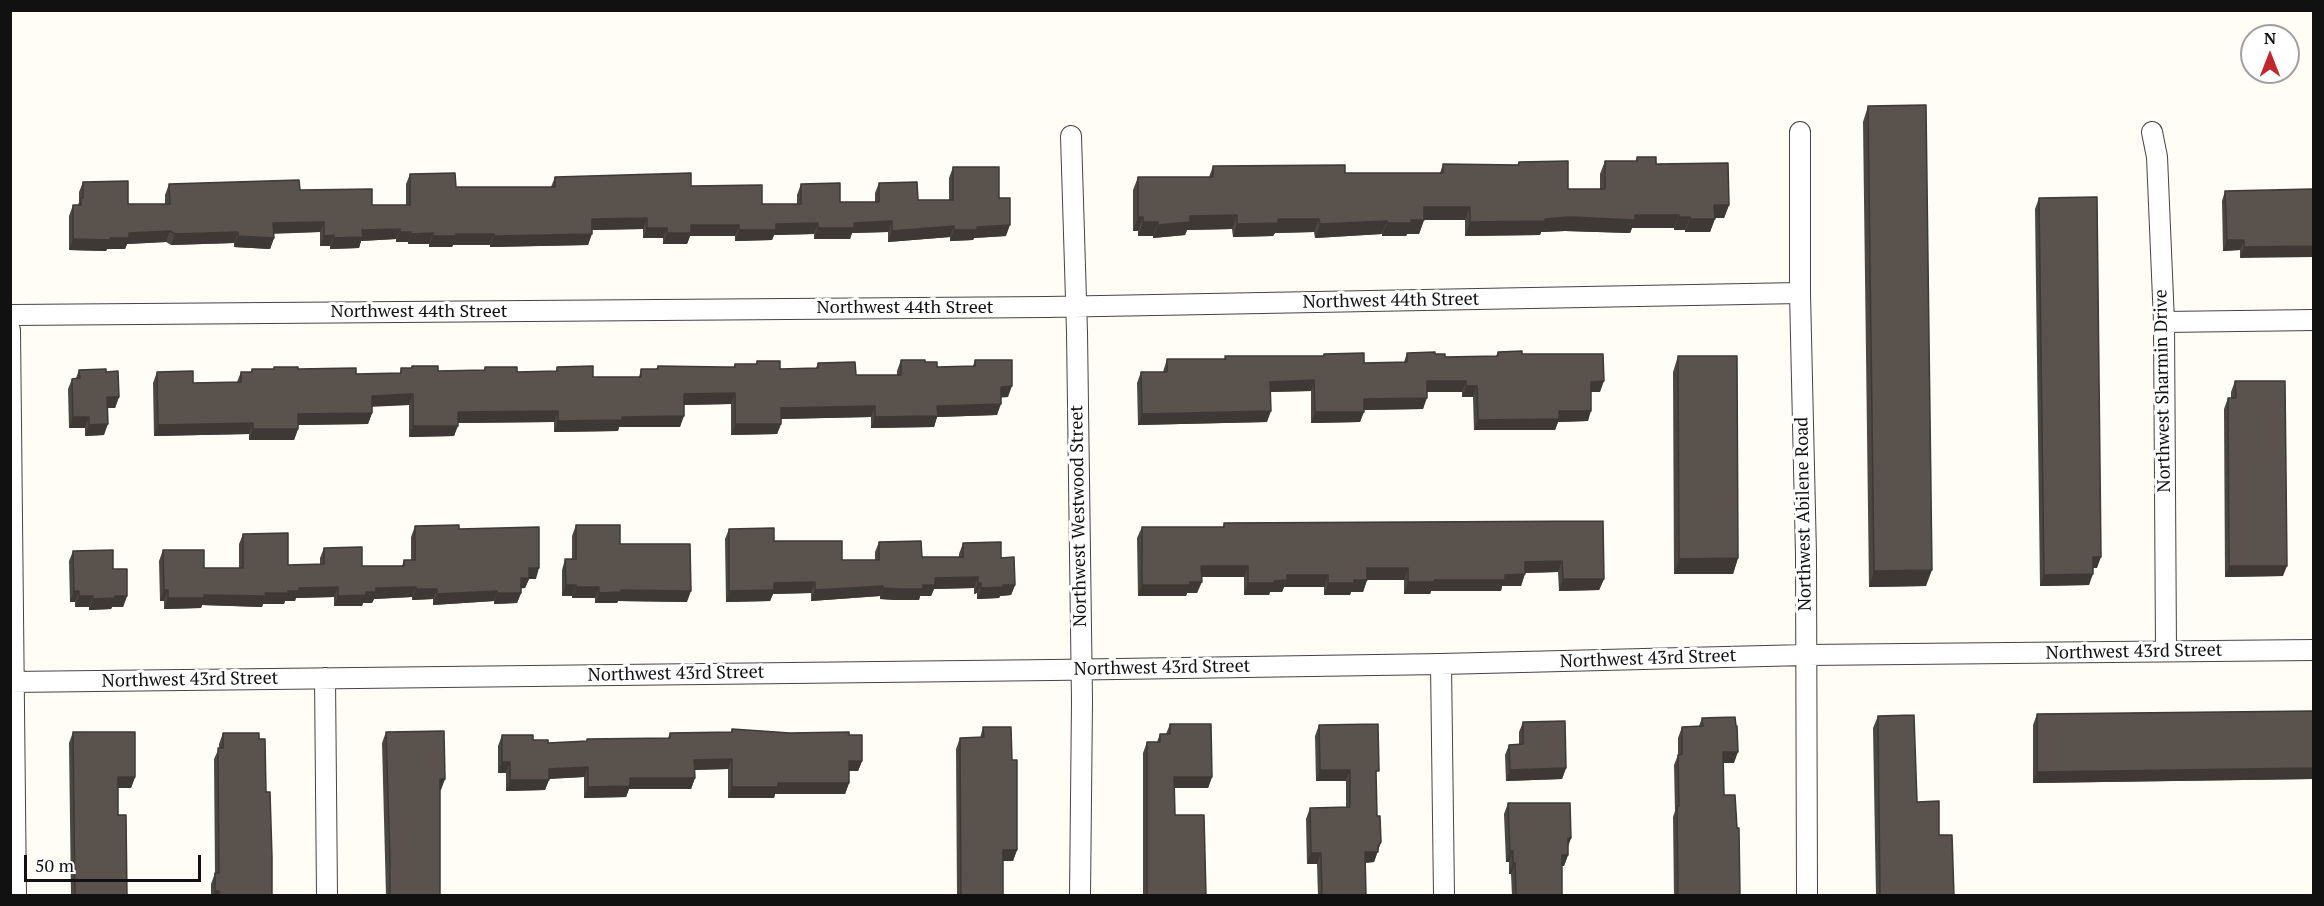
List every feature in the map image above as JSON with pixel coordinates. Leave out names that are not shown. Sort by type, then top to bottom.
[{"type":"street","name":"Northwest Abilene Road","points":[[1800,132],[1807,896]]},
{"type":"street","name":"Northwest Sharmin Drive","points":[[2152,132],[2157,157],[2164,322],[2166,651]]},
{"type":"street","name":"Northwest Westwood Street","points":[[1071,136],[1076,306],[1081,669],[1080,896]]},
{"type":"street","name":"Northwest 44th Street","points":[[10,315],[1076,306],[1800,293]]},
{"type":"street","points":[[2164,322],[2313,320]]},
{"type":"street","points":[[10,330],[16,896]]},
{"type":"street","name":"Northwest 43rd Street","points":[[12,682],[1442,664],[1806,655],[2313,650]]},
{"type":"street","points":[[1442,664],[1444,896]]},
{"type":"street","points":[[325,678],[327,896]]},
{"type":"building","points":[[1926,105],[1932,570],[1874,571],[1868,106]]},
{"type":"building","points":[[1637,157],[1656,157],[1656,164],[1728,163],[1729,205],[1714,205],[1715,219],[1690,219],[1690,217],[1679,217],[1679,215],[1635,215],[1635,220],[1570,217],[1545,219],[1545,221],[1470,222],[1470,207],[1424,207],[1424,220],[1411,220],[1411,223],[1387,223],[1387,221],[1320,224],[1319,219],[1278,219],[1278,223],[1237,224],[1237,215],[1190,216],[1190,222],[1158,225],[1158,222],[1143,222],[1143,217],[1138,217],[1138,177],[1213,177],[1213,166],[1345,165],[1345,173],[1443,173],[1443,164],[1519,165],[1519,162],[1568,161],[1568,189],[1605,189],[1605,161],[1637,161]]},
{"type":"building","points":[[953,167],[999,167],[999,198],[1010,198],[1010,225],[977,227],[977,230],[954,230],[954,226],[892,231],[892,221],[854,223],[854,228],[818,228],[818,223],[776,224],[776,230],[739,230],[739,225],[691,225],[691,233],[667,233],[667,228],[647,228],[647,218],[592,219],[592,234],[433,236],[433,233],[400,232],[400,229],[362,230],[363,237],[334,238],[334,235],[324,236],[324,222],[273,223],[274,238],[238,236],[238,232],[175,234],[170,231],[129,233],[129,238],[110,238],[110,240],[73,239],[73,205],[81,205],[83,182],[128,181],[128,204],[170,204],[169,184],[299,180],[300,190],[372,189],[372,205],[410,205],[410,174],[455,173],[456,187],[555,187],[555,177],[691,173],[691,186],[762,185],[762,204],[801,204],[801,184],[840,183],[840,202],[879,202],[879,183],[917,182],[918,200],[953,200]]},
{"type":"building","points":[[2313,189],[2313,246],[2244,247],[2244,240],[2227,240],[2225,191]]},
{"type":"building","points":[[2097,197],[2101,557],[2093,557],[2093,574],[2044,575],[2039,198]]},
{"type":"building","points":[[1522,351],[1522,354],[1603,354],[1604,381],[1591,382],[1591,411],[1559,411],[1559,419],[1478,420],[1477,386],[1466,386],[1466,381],[1427,381],[1427,398],[1364,399],[1364,412],[1315,412],[1314,380],[1270,382],[1271,411],[1142,414],[1141,372],[1167,372],[1167,359],[1364,353],[1364,363],[1407,362],[1407,353],[1435,352],[1435,354],[1445,354],[1445,357],[1498,356],[1498,352]]},
{"type":"building","points":[[1678,356],[1737,356],[1738,558],[1679,559]]},
{"type":"building","points":[[901,360],[937,362],[937,367],[975,366],[975,360],[1012,360],[1012,386],[1001,387],[1001,404],[937,406],[938,416],[875,417],[875,406],[781,408],[781,424],[735,424],[735,393],[684,394],[684,416],[622,417],[622,420],[558,421],[558,411],[458,412],[458,426],[413,426],[413,394],[372,396],[372,413],[298,414],[298,429],[253,429],[253,423],[158,425],[157,372],[193,371],[193,383],[241,382],[241,372],[252,372],[252,369],[274,369],[274,367],[356,368],[356,374],[401,373],[401,368],[412,368],[412,366],[438,366],[438,371],[517,367],[517,372],[557,371],[557,367],[593,366],[593,377],[641,377],[641,369],[658,369],[658,366],[735,367],[735,364],[757,364],[757,361],[780,361],[780,369],[818,368],[818,363],[855,362],[856,375],[901,375]]},
{"type":"building","points":[[106,369],[106,372],[118,371],[119,397],[107,397],[108,424],[89,425],[89,417],[73,417],[72,379],[80,378],[79,370]]},
{"type":"building","points":[[2235,381],[2285,381],[2287,566],[2229,566],[2228,398],[2236,398]]},
{"type":"building","points":[[1603,521],[1604,579],[1563,579],[1562,561],[1525,562],[1525,574],[1505,575],[1505,580],[1408,582],[1408,568],[1367,568],[1367,580],[1354,580],[1354,583],[1328,583],[1328,575],[1287,575],[1287,580],[1274,581],[1274,583],[1248,583],[1248,566],[1201,566],[1202,582],[1190,582],[1190,585],[1142,585],[1142,527],[1224,527],[1224,523]]},
{"type":"building","points":[[459,525],[459,529],[539,527],[539,568],[529,568],[529,578],[521,578],[521,593],[497,593],[497,591],[437,594],[437,589],[416,589],[416,587],[376,588],[376,592],[366,592],[366,595],[338,596],[338,587],[299,588],[299,591],[288,591],[288,593],[265,593],[266,596],[204,595],[204,598],[168,598],[168,590],[164,590],[163,550],[204,550],[204,568],[243,568],[243,534],[288,533],[288,565],[324,564],[324,548],[362,547],[362,566],[404,566],[404,560],[415,560],[415,526]]},
{"type":"building","points":[[576,525],[620,525],[620,544],[690,544],[691,591],[621,590],[621,592],[599,593],[599,587],[566,585],[565,559],[576,559]]},
{"type":"building","points":[[774,528],[774,541],[842,541],[842,560],[879,560],[879,542],[921,541],[922,557],[963,557],[963,543],[1001,542],[1001,558],[1014,557],[1015,585],[981,588],[978,577],[935,578],[935,585],[923,585],[923,589],[883,588],[883,586],[815,590],[815,582],[774,583],[774,590],[729,591],[729,529]]},
{"type":"building","points":[[113,550],[113,569],[127,569],[127,596],[93,599],[93,596],[79,596],[79,591],[74,591],[73,551]]},
{"type":"building","points":[[2313,711],[2313,768],[2037,772],[2037,714]]},
{"type":"building","points":[[1914,715],[1917,802],[1939,801],[1939,835],[1952,835],[1954,896],[1880,896],[1878,716]]},
{"type":"building","points":[[1735,717],[1738,752],[1723,752],[1724,795],[1735,795],[1737,828],[1739,828],[1740,896],[1678,896],[1678,755],[1682,754],[1682,727],[1703,726],[1702,718]]},
{"type":"building","points":[[1565,721],[1566,768],[1510,770],[1509,745],[1523,744],[1523,722]]},
{"type":"building","points":[[1170,724],[1211,724],[1212,777],[1174,777],[1175,815],[1204,815],[1206,896],[1147,896],[1147,742],[1160,742],[1160,734],[1170,734]]},
{"type":"building","points":[[1378,724],[1377,816],[1380,816],[1381,842],[1378,852],[1365,852],[1366,896],[1322,896],[1321,853],[1311,853],[1310,808],[1350,807],[1350,770],[1320,770],[1319,725]]},
{"type":"building","points":[[983,727],[1011,727],[1012,760],[1017,760],[1017,850],[1003,850],[1003,895],[1016,896],[961,896],[960,738],[984,737]]},
{"type":"building","points":[[732,729],[790,733],[849,732],[849,735],[862,735],[862,761],[849,761],[849,783],[778,783],[778,787],[732,787],[732,759],[694,760],[695,778],[630,778],[630,786],[588,787],[588,767],[549,769],[549,780],[510,780],[510,762],[502,762],[502,735],[533,735],[533,740],[548,740],[548,743],[587,741],[587,739],[670,738],[670,733],[732,732]]},
{"type":"building","points":[[444,731],[445,779],[440,779],[440,896],[390,896],[386,732]]},
{"type":"building","points":[[73,732],[135,732],[135,777],[118,777],[118,815],[126,815],[127,896],[75,896]]},
{"type":"building","points":[[223,733],[259,733],[259,739],[265,739],[266,792],[270,792],[272,896],[219,896],[219,891],[215,891],[215,873],[219,873],[218,748],[223,748]]},
{"type":"building","points":[[1508,803],[1570,803],[1571,838],[1568,838],[1568,855],[1562,855],[1562,896],[1516,896],[1515,863],[1513,863],[1513,851],[1510,851]]}]
